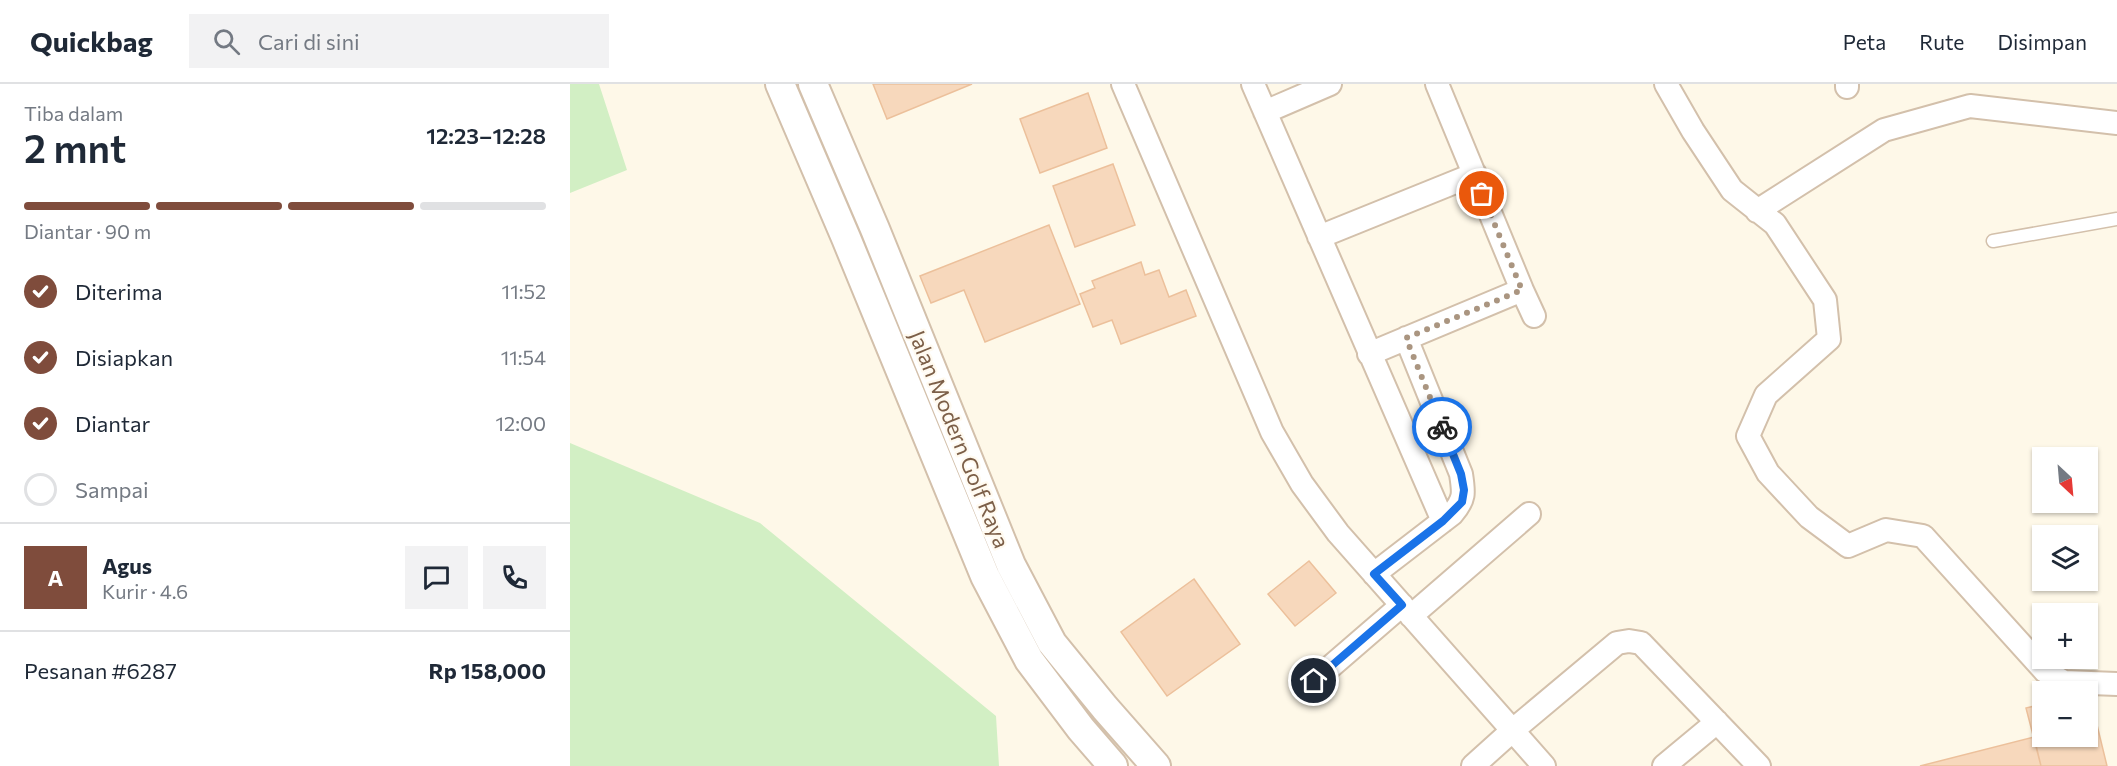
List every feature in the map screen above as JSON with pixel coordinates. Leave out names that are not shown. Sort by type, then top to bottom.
[{"type":"street","name":"Jalan Modern Golf Raya","points":[[780,84],[984,576],[1029,660],[1081,729],[1113,766]]},
{"type":"street","name":"Jalan Modern Golf Raya","points":[[813,84],[1011,565],[1052,643],[1156,766]]},
{"type":"street","points":[[1123,84],[1272,432],[1302,484],[1338,533],[1544,766]]},
{"type":"street","points":[[1253,84],[1443,521]]},
{"type":"street","points":[[1265,112],[1330,84]]},
{"type":"street","points":[[1437,84],[1534,316]]},
{"type":"street","points":[[1666,84],[1693,131],[1732,190],[1775,224],[1825,300],[1829,339],[1766,395],[1748,436],[1768,473],[1809,517],[1848,546],[1886,530],[1923,536],[2045,671],[2064,682],[2117,684]]},
{"type":"street","points":[[1757,211],[1884,130],[1970,106],[2117,123]]},
{"type":"street","points":[[1318,237],[1475,174]]},
{"type":"street","points":[[1369,354],[1522,290]]},
{"type":"street","points":[[1374,574],[1443,521],[1462,502],[1464,490],[1461,474],[1406,338]]},
{"type":"street","points":[[1314,681],[1529,514]]},
{"type":"street","points":[[1473,766],[1617,644],[1629,641],[1641,643],[1759,766]]},
{"type":"street","points":[[1664,766],[1717,722]]},
{"type":"lane","points":[[1993,241],[2117,219]]},
{"type":"green space","points":[[570,84],[599,84],[627,170],[570,193]]},
{"type":"green space","points":[[570,443],[760,523],[996,716],[999,766],[570,766]]},
{"type":"building","points":[[873,84],[972,84],[887,119]]},
{"type":"building","points":[[1088,93],[1107,148],[1040,173],[1020,119]]},
{"type":"building","points":[[1113,164],[1135,225],[1075,247],[1053,186]]},
{"type":"building","points":[[1049,225],[1080,304],[985,342],[964,290],[931,303],[920,276]]},
{"type":"building","points":[[1141,262],[1145,275],[1159,270],[1169,297],[1186,290],[1196,316],[1121,344],[1112,320],[1093,327],[1080,294],[1095,288],[1092,281]]},
{"type":"building","points":[[1309,561],[1336,593],[1295,626],[1268,594]]},
{"type":"building","points":[[1194,579],[1240,644],[1167,696],[1121,632]]},
{"type":"building","points":[[2032,707],[2032,731],[2026,708]]},
{"type":"building","points":[[2098,729],[2107,766],[2041,766],[2036,747],[2098,747]]},
{"type":"building","points":[[2032,738],[2032,747],[2036,747],[2041,766],[1920,766]]},
{"type":"way so far","points":[[1442,427],[1406,338],[1522,290],[1482,194]]},
{"type":"route","points":[[1314,681],[1402,605],[1374,574],[1452,514],[1462,502],[1464,490],[1461,474],[1442,427]]}]
